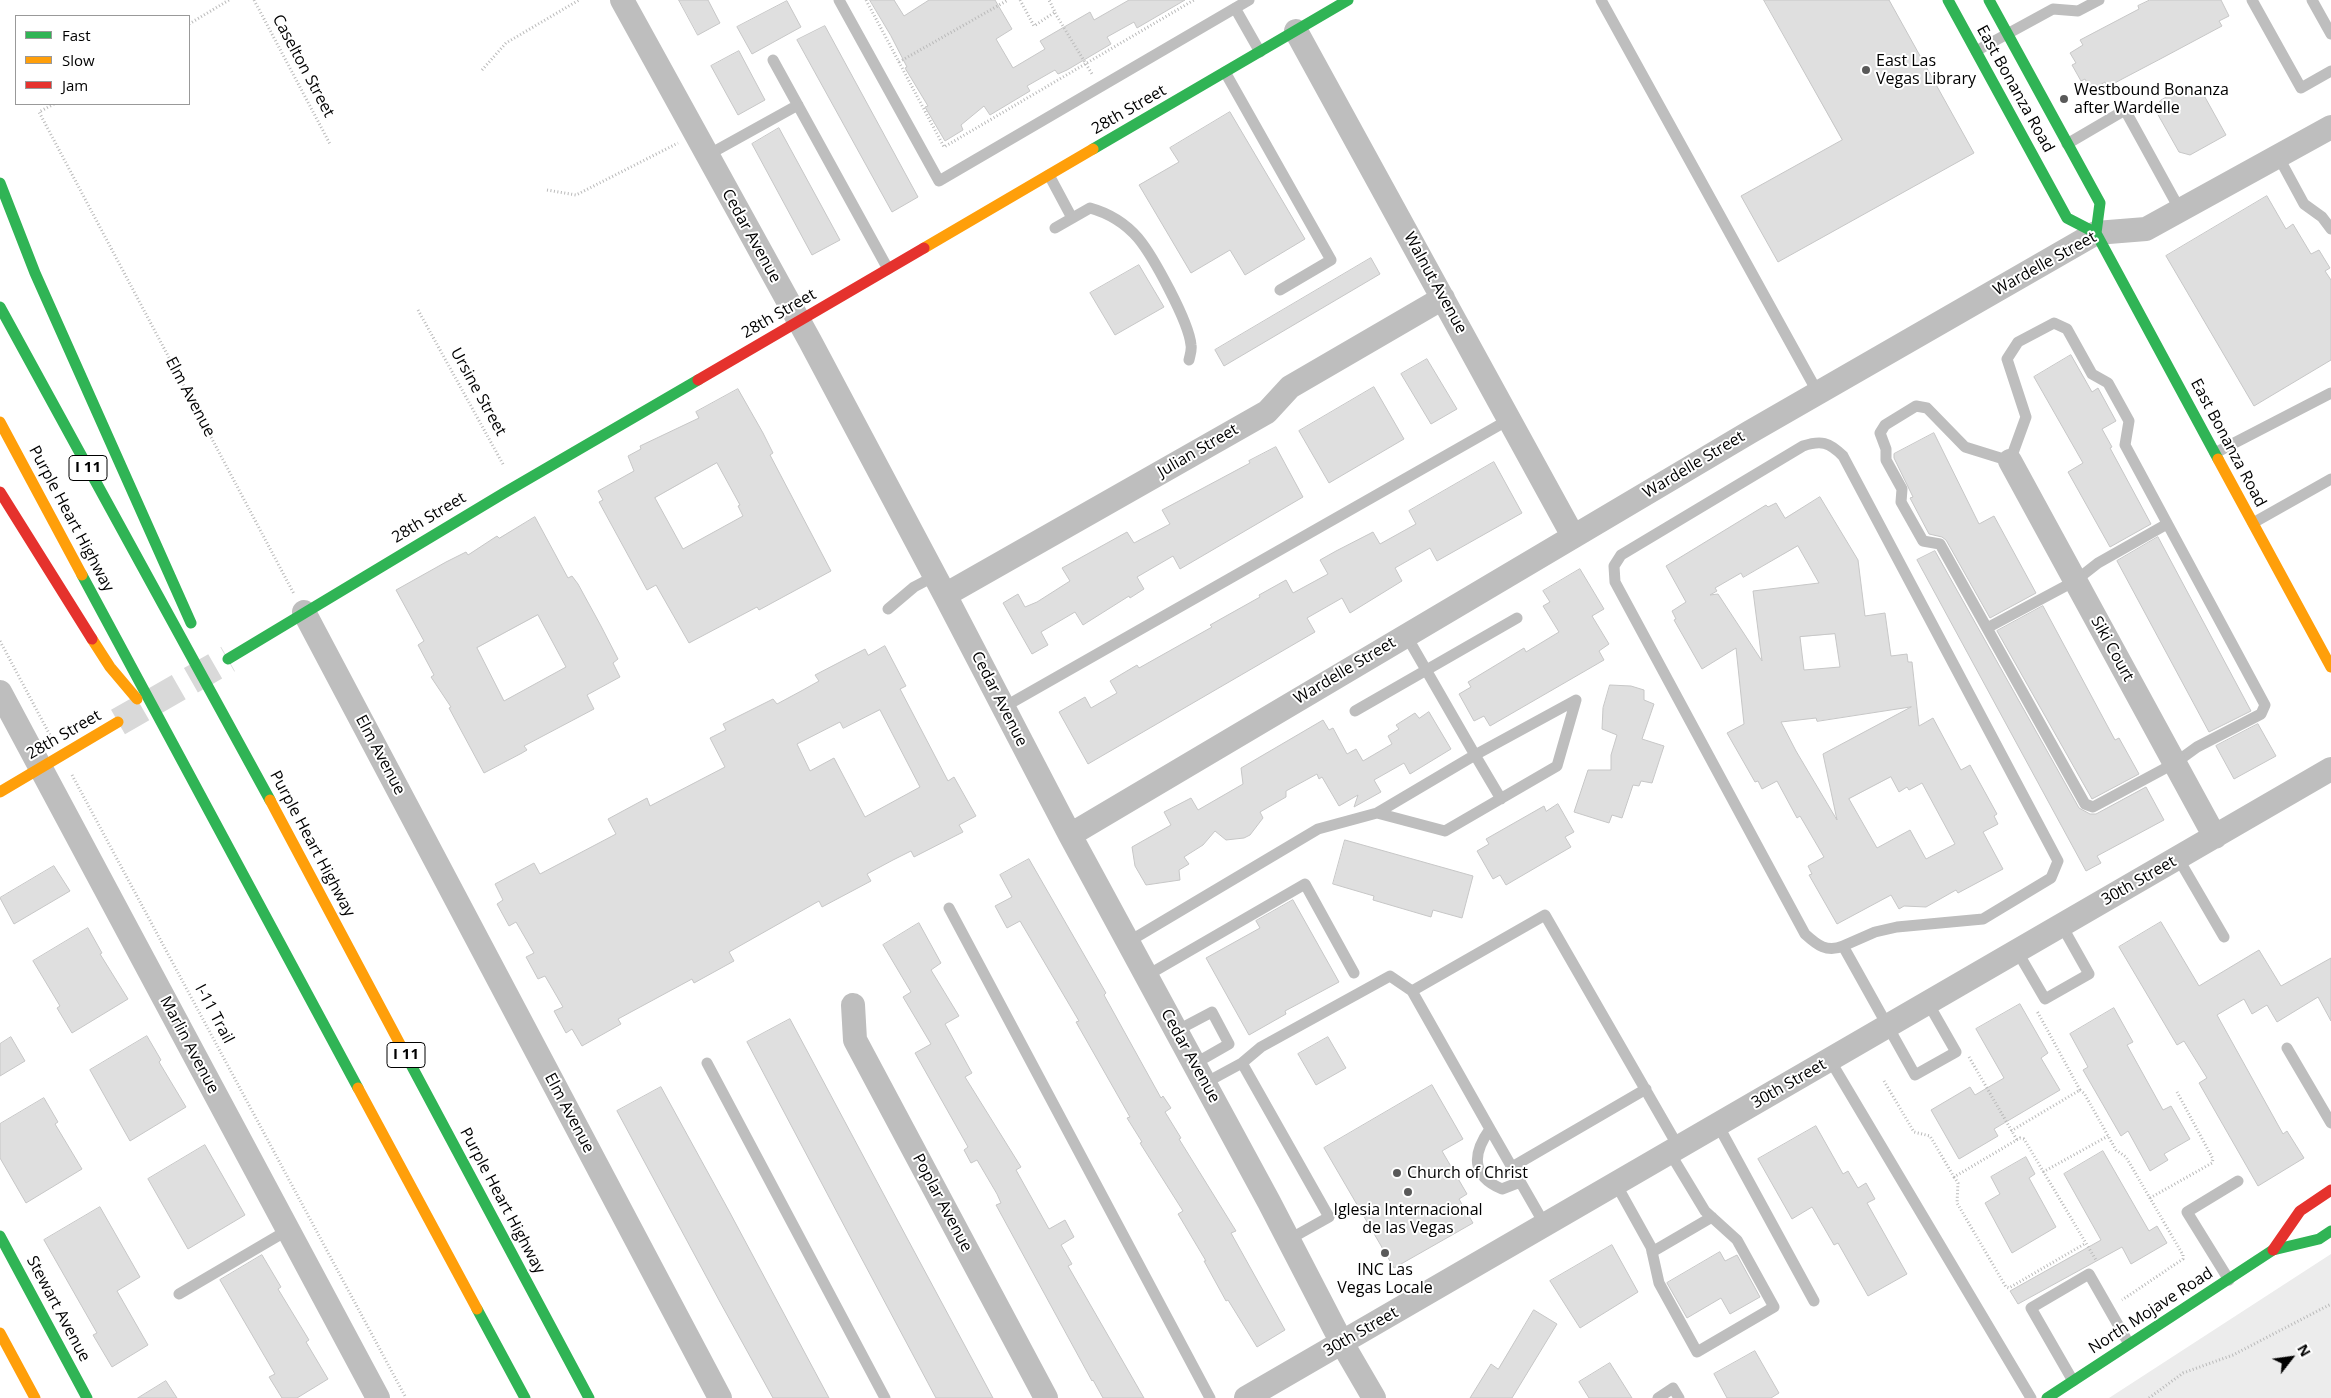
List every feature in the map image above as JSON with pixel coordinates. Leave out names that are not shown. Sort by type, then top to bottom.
[{"type":"main road","name":"28th Street","points":[[228,658],[516,486],[1348,0]]},
{"type":"main road","name":"East Bonanza Road","points":[[1948,0],[2067,218],[2096,233],[2331,667]]},
{"type":"main road","name":"East Bonanza Road","points":[[1989,0],[2100,203],[2096,233]]},
{"type":"main road","points":[[0,182],[35,273],[189,619],[223,712]]},
{"type":"main road","name":"Purple Heart Highway","points":[[0,308],[223,712],[589,1398]]},
{"type":"main road","name":"Purple Heart Highway","points":[[0,422],[525,1398]]},
{"type":"main road","points":[[0,492],[110,667],[172,741]]},
{"type":"main road","name":"28th Street","points":[[0,792],[118,722]]},
{"type":"main road","name":"North Mojave Road","points":[[2273,1250],[2300,1211],[2331,1190]]},
{"type":"main road","name":"North Mojave Road","points":[[2046,1398],[2273,1250],[2319,1239],[2331,1232]]},
{"type":"main road","name":"Stewart Avenue","points":[[0,1236],[87,1398]]},
{"type":"main road","points":[[0,1333],[35,1398]]},
{"type":"street","name":"Cedar Avenue","points":[[622,0],[706,156],[799,321],[1070,835],[1342,1343],[1374,1398]]},
{"type":"street","name":"Walnut Avenue","points":[[1296,31],[1573,536]]},
{"type":"street","name":"Wardelle Street","points":[[1070,835],[1573,536],[2096,233],[2146,228],[2331,126]]},
{"type":"street","name":"Julian Street","points":[[940,586],[1266,412],[1290,387],[1444,298]]},
{"type":"street","name":"Siki Court","points":[[2010,461],[2215,837]]},
{"type":"street","name":"Elm Avenue","points":[[304,612],[720,1398]]},
{"type":"street","name":"Marlin Avenue","points":[[0,692],[378,1398]]},
{"type":"street","name":"30th Street","points":[[1246,1398],[2331,769]]},
{"type":"street","name":"Poplar Avenue","points":[[853,1005],[855,1040],[1046,1398]]},
{"type":"lane","points":[[839,0],[939,181],[1249,0]]},
{"type":"lane","points":[[1601,0],[1818,393]]},
{"type":"lane","points":[[1976,51],[2055,4],[2078,11],[2099,0]]},
{"type":"lane","points":[[2252,0],[2301,88],[2331,71]]},
{"type":"lane","points":[[2312,0],[2331,34]]},
{"type":"lane","points":[[1235,8],[1260,52]]},
{"type":"lane","points":[[773,60],[888,270]]},
{"type":"lane","points":[[1225,72],[1331,260],[1280,290]]},
{"type":"lane","points":[[706,156],[798,105]]},
{"type":"lane","points":[[2067,144],[2124,110],[2180,210]]},
{"type":"lane","points":[[2278,156],[2304,204],[2322,217],[2331,229]]},
{"type":"lane","points":[[1049,175],[1072,218]]},
{"type":"lane","points":[[1055,228],[1090,208],[1111,216],[1137,237],[1175,302],[1190,339],[1189,360]]},
{"type":"lane","points":[[2054,323],[2067,329],[2092,374],[2108,383],[2129,421],[2124,444],[2167,524],[2265,705],[2261,714],[2197,747],[2175,763],[2093,807],[2085,804],[1940,544],[1923,541],[1901,502],[1902,489],[1886,460],[1886,449],[1880,433],[1885,425],[1916,406],[1927,408],[1965,447],[2010,461],[2026,418],[2007,359],[2018,342],[2054,323]]},
{"type":"lane","points":[[2214,453],[2331,393]]},
{"type":"lane","points":[[1004,707],[1510,419]]},
{"type":"lane","points":[[1817,442],[1833,446],[1843,456],[2058,861],[2052,878],[1983,919],[1875,932],[1843,946],[1833,950],[1818,946],[1805,934],[1615,582],[1614,566],[1621,555],[1803,446],[1817,442]]},
{"type":"lane","points":[[2253,523],[2331,478]]},
{"type":"lane","points":[[1987,628],[2075,581],[2098,563],[2167,524]]},
{"type":"lane","points":[[888,609],[914,587],[940,586]]},
{"type":"lane","points":[[1355,711],[1517,618]]},
{"type":"lane","points":[[1406,636],[1428,670],[1501,798]]},
{"type":"lane","points":[[1128,942],[1318,829],[1377,813],[1476,755],[1576,700],[1557,766],[1445,831],[1377,813]]},
{"type":"lane","points":[[2178,858],[2224,937]]},
{"type":"lane","points":[[1146,976],[1305,884],[1354,974]]},
{"type":"lane","points":[[949,908],[1210,1398]]},
{"type":"lane","points":[[1412,991],[1545,915],[1646,1089],[1705,1211],[1737,1240],[1774,1307],[1697,1352],[1659,1283],[1652,1252],[1616,1184]]},
{"type":"lane","points":[[2017,952],[2045,998],[2089,974],[2062,926]]},
{"type":"lane","points":[[1843,946],[1915,1075],[1956,1052],[1928,1003]]},
{"type":"lane","points":[[1199,1073],[1242,1063],[1260,1047],[1390,976],[1412,991],[1545,1226]]},
{"type":"lane","points":[[1176,1031],[1212,1012],[1229,1044],[1199,1073]]},
{"type":"lane","points":[[2288,1048],[2331,1123]]},
{"type":"lane","points":[[1830,1060],[2031,1398]]},
{"type":"lane","points":[[707,1063],[885,1398]]},
{"type":"lane","points":[[1242,1063],[1329,1217],[1288,1240]]},
{"type":"lane","points":[[1512,1167],[1646,1089]]},
{"type":"lane","points":[[1718,1125],[1814,1301]]},
{"type":"lane","points":[[1490,1129],[1481,1141],[1477,1158],[1479,1172],[1490,1184],[1502,1189],[1520,1182]]},
{"type":"lane","points":[[2228,1280],[2187,1212],[2238,1181]]},
{"type":"lane","points":[[1652,1252],[1712,1217]]},
{"type":"lane","points":[[179,1294],[288,1230]]},
{"type":"lane","points":[[2073,1381],[2030,1308],[2089,1274],[2129,1344]]},
{"type":"lane","points":[[1658,1398],[1673,1388],[1679,1398]]},
{"type":"path","points":[[190,23],[230,0]]},
{"type":"path","name":"Caselton Street","points":[[254,0],[330,144]]},
{"type":"path","points":[[482,70],[506,43],[579,0]]},
{"type":"path","points":[[866,0],[944,147],[1194,0]]},
{"type":"path","points":[[899,62],[1008,0]]},
{"type":"path","points":[[1020,0],[1034,26],[1055,13]]},
{"type":"path","points":[[1049,0],[1099,88]]},
{"type":"path","name":"Elm Avenue","points":[[52,105],[39,112],[304,612]]},
{"type":"path","points":[[546,190],[576,195],[694,134]]},
{"type":"path","name":"Ursine Street","points":[[418,310],[516,486]]},
{"type":"path","name":"I-11 Trail","points":[[0,641],[406,1398]]},
{"type":"path","points":[[2032,1003],[2116,1150],[2126,1157],[2184,1255],[2182,1260],[2120,1302],[2115,1293]]},
{"type":"path","points":[[1964,1049],[2017,1140]]},
{"type":"path","points":[[1884,1081],[1914,1132],[1930,1136],[1958,1184],[1957,1203],[2006,1287],[2009,1288],[2086,1243]]},
{"type":"path","points":[[2011,1131],[2080,1090]]},
{"type":"path","points":[[2150,1198],[2212,1162],[2213,1159],[2177,1092]]},
{"type":"path","points":[[2043,1172],[2108,1136]]},
{"type":"path","points":[[1954,1177],[2017,1140],[2024,1139],[2100,1268]]},
{"type":"path","points":[[2149,1398],[2184,1373],[2233,1354],[2331,1304]]},
{"type":"shaded area","points":[[2331,1254],[2331,1398],[2109,1398]]},
{"type":"building","points":[[679,0],[708,0],[720,23],[698,35]]},
{"type":"building","points":[[870,0],[894,0],[904,16],[929,0],[995,0],[1012,29],[996,39],[1013,68],[1045,49],[1040,41],[1090,12],[1094,20],[1129,0],[1185,0],[1137,28],[1134,22],[1107,37],[1111,44],[1067,70],[1058,74],[1055,70],[1027,86],[1030,91],[990,115],[984,106],[961,125],[963,130],[945,141],[925,107],[928,106],[905,68],[907,67]]},
{"type":"building","name":"East Las Vegas Library","points":[[1764,0],[1889,0],[1974,153],[1778,262],[1741,196],[1842,140]]},
{"type":"building","points":[[2150,0],[2221,0],[2229,16],[2219,21],[2222,26],[2107,87],[2105,82],[2091,90],[2085,79],[2081,81],[2072,65],[2076,63],[2070,53],[2083,45],[2080,40],[2139,9],[2138,6]]},
{"type":"building","points":[[787,1],[801,27],[752,54],[737,27]]},
{"type":"building","points":[[825,26],[918,197],[892,212],[797,40]]},
{"type":"building","points":[[739,51],[765,100],[738,115],[711,66]]},
{"type":"building","points":[[2185,86],[2201,90],[2226,135],[2190,155],[2179,152],[2157,113],[2160,101]]},
{"type":"building","points":[[1230,112],[1305,239],[1245,275],[1230,250],[1191,273],[1139,185],[1179,162],[1170,148]]},
{"type":"building","points":[[779,128],[840,240],[812,255],[752,144]]},
{"type":"building","points":[[2267,196],[2286,229],[2293,224],[2311,254],[2319,250],[2330,268],[2325,271],[2331,280],[2331,360],[2254,406],[2166,256]]},
{"type":"building","points":[[1371,258],[1380,274],[1224,366],[1215,350]]},
{"type":"building","points":[[1139,265],[1164,307],[1115,335],[1090,293]]},
{"type":"building","points":[[2071,355],[2092,392],[2098,388],[2116,421],[2102,429],[2112,447],[2110,448],[2151,524],[2110,547],[2068,472],[2083,463],[2034,377]]},
{"type":"building","points":[[1427,359],[1457,409],[1431,424],[1401,374]]},
{"type":"building","points":[[1374,387],[1404,439],[1329,483],[1299,431]]},
{"type":"building","points":[[738,389],[763,433],[773,453],[770,455],[831,571],[759,610],[757,607],[689,643],[656,585],[647,590],[599,502],[603,500],[598,491],[634,471],[628,456],[641,449],[640,446],[699,418],[696,412]],"holes":[[[717,463],[740,505],[738,506],[743,516],[683,549],[655,498]]]},
{"type":"building","points":[[1934,433],[1979,524],[1994,516],[2036,593],[1990,618],[1946,540],[1929,534],[1910,498],[1913,497],[1894,458],[1894,454]]},
{"type":"building","points":[[1276,447],[1303,497],[1180,569],[1173,556],[1137,577],[1144,589],[1130,598],[1129,596],[1083,625],[1075,612],[1041,632],[1048,645],[1032,654],[1003,603],[1018,594],[1025,607],[1037,602],[1070,581],[1062,568],[1127,532],[1134,543],[1170,524],[1162,510]]},
{"type":"building","points":[[1494,462],[1522,513],[1437,561],[1430,548],[1395,568],[1402,581],[1350,613],[1342,598],[1307,618],[1315,632],[1088,764],[1059,712],[1085,697],[1091,708],[1117,693],[1110,681],[1137,665],[1139,668],[1212,627],[1210,625],[1286,580],[1293,593],[1328,574],[1320,560],[1336,551],[1373,532],[1380,544],[1416,524],[1409,511]]},
{"type":"building","points":[[1820,497],[1858,560],[1865,616],[1885,613],[1891,656],[1907,654],[1908,662],[1912,662],[1919,726],[1933,718],[1961,770],[1970,765],[1997,814],[1994,816],[1998,824],[1983,832],[2003,869],[1958,893],[1956,890],[1926,907],[1904,906],[1899,909],[1891,895],[1837,924],[1809,875],[1812,874],[1808,866],[1824,857],[1800,816],[1797,818],[1777,781],[1762,789],[1758,781],[1755,782],[1727,733],[1744,724],[1736,648],[1702,669],[1674,620],[1676,619],[1672,611],[1686,602],[1666,566],[1766,505],[1768,507],[1776,503],[1785,518]],"holes":[[[1798,546],[1819,583],[1753,591],[1762,661],[1718,594],[1710,595],[1717,591],[1715,588],[1741,573],[1743,577]],[[1835,634],[1840,667],[1804,670],[1800,637]],[[1911,707],[1823,754],[1837,820],[1781,722],[1816,718],[1817,721]],[[1891,777],[1899,792],[1907,787],[1909,790],[1922,783],[1955,844],[1926,859],[1910,830],[1877,848],[1849,799]]]},
{"type":"building","points":[[535,517],[568,578],[572,576],[578,584],[601,626],[618,659],[613,663],[620,677],[587,695],[594,709],[524,746],[527,750],[484,773],[449,708],[451,707],[431,677],[434,675],[418,645],[424,641],[396,590],[466,552],[468,555],[497,536],[499,538]],"holes":[[[538,615],[566,667],[504,701],[477,648]]]},
{"type":"building","points":[[2158,537],[2251,711],[2209,732],[2117,561]]},
{"type":"building","points":[[1935,551],[2079,808],[2090,814],[2096,814],[2146,787],[2164,820],[2097,856],[2101,863],[2086,871],[1917,560]]},
{"type":"building","points":[[1580,569],[1604,609],[1592,616],[1609,644],[1599,651],[1604,660],[1490,726],[1484,716],[1474,721],[1459,694],[1471,687],[1468,682],[1524,648],[1526,652],[1559,632],[1543,606],[1550,602],[1543,591]]},
{"type":"building","points":[[2043,606],[2115,740],[2119,738],[2139,774],[2092,799],[1997,631]]},
{"type":"building","points":[[885,646],[906,686],[900,689],[948,781],[954,777],[976,816],[959,825],[963,832],[914,857],[911,851],[867,874],[871,881],[822,907],[819,901],[729,952],[734,961],[694,983],[692,979],[618,1019],[621,1024],[582,1046],[572,1029],[566,1033],[554,1011],[563,1007],[545,976],[538,979],[526,957],[534,953],[516,922],[509,926],[497,904],[503,900],[495,884],[534,863],[540,874],[616,834],[608,819],[647,798],[650,806],[725,767],[710,738],[726,730],[723,724],[773,699],[777,704],[819,681],[815,675],[865,649],[868,655]],"holes":[[[880,710],[920,787],[865,817],[834,758],[810,771],[797,744],[840,722],[843,728]]]},
{"type":"building","points":[[1610,685],[1631,686],[1644,690],[1644,700],[1654,704],[1642,739],[1664,746],[1652,783],[1641,781],[1639,786],[1633,785],[1622,818],[1612,815],[1609,823],[1574,812],[1588,770],[1611,770],[1611,755],[1617,735],[1602,729],[1603,708]]},
{"type":"building","points":[[1429,712],[1451,749],[1410,774],[1404,763],[1374,780],[1381,792],[1354,807],[1358,795],[1339,806],[1322,777],[1319,779],[1317,774],[1286,791],[1286,797],[1260,812],[1263,818],[1250,835],[1244,838],[1226,840],[1215,831],[1203,845],[1184,857],[1189,864],[1179,870],[1180,880],[1146,885],[1135,866],[1132,847],[1171,825],[1164,812],[1191,798],[1198,810],[1243,784],[1241,768],[1323,720],[1329,730],[1333,728],[1347,754],[1356,749],[1363,761],[1392,744],[1388,736],[1399,729],[1396,725],[1415,713],[1419,718]]},
{"type":"building","points":[[2258,724],[2276,756],[2234,779],[2216,746]]},
{"type":"building","points":[[1558,804],[1574,832],[1565,837],[1571,847],[1506,885],[1500,875],[1493,879],[1477,851],[1489,844],[1486,839],[1544,806],[1546,811]]},
{"type":"building","points":[[1345,840],[1473,876],[1462,918],[1433,910],[1431,917],[1373,900],[1374,896],[1333,884]]},
{"type":"building","points":[[1029,859],[1106,993],[1104,995],[1161,1098],[1163,1096],[1171,1108],[1165,1112],[1181,1138],[1179,1139],[1236,1231],[1231,1233],[1285,1330],[1257,1347],[1228,1300],[1226,1301],[1204,1261],[1206,1261],[1178,1214],[1183,1211],[1140,1143],[1142,1142],[1127,1118],[1130,1117],[1076,1022],[1079,1021],[1020,921],[1007,928],[995,906],[1012,897],[1000,875]]},
{"type":"building","points":[[54,866],[70,891],[14,924],[0,898]]},
{"type":"building","points":[[1293,900],[1339,982],[1285,1011],[1286,1014],[1249,1035],[1206,958],[1260,928],[1256,921]]},
{"type":"building","points":[[2161,922],[2199,986],[2259,950],[2281,986],[2331,958],[2331,1021],[2318,997],[2277,1022],[2267,1005],[2252,1014],[2244,999],[2217,1015],[2283,1134],[2287,1131],[2304,1158],[2258,1186],[2199,1083],[2207,1078],[2184,1041],[2177,1045],[2119,947]]},
{"type":"building","points":[[919,923],[941,963],[931,970],[959,1016],[945,1024],[972,1073],[965,1077],[1021,1167],[1016,1170],[1049,1229],[1065,1220],[1074,1237],[1061,1245],[1072,1264],[1068,1266],[1144,1398],[1103,1398],[996,1205],[1001,1203],[997,1194],[977,1160],[971,1163],[964,1150],[968,1147],[915,1053],[931,1044],[903,997],[911,992],[883,945]]},
{"type":"building","points":[[88,928],[102,953],[100,954],[128,999],[72,1033],[57,1008],[60,1006],[33,961]]},
{"type":"building","points":[[2020,1004],[2048,1053],[2041,1058],[2060,1090],[1994,1129],[1998,1136],[1959,1159],[1931,1110],[1970,1087],[1975,1095],[2004,1078],[1976,1029]]},
{"type":"building","points":[[2114,1008],[2133,1042],[2127,1045],[2163,1110],[2171,1106],[2190,1139],[2164,1154],[2168,1160],[2150,1171],[2128,1131],[2121,1136],[2083,1070],[2088,1067],[2070,1034]]},
{"type":"building","points":[[790,1019],[993,1398],[936,1398],[747,1042]]},
{"type":"building","points":[[147,1036],[161,1060],[159,1062],[186,1107],[130,1141],[90,1070]]},
{"type":"building","points":[[11,1037],[25,1061],[0,1076],[0,1044]]},
{"type":"building","points":[[1328,1037],[1346,1068],[1316,1085],[1298,1054]]},
{"type":"building","name":"Church of Christ","points":[[1432,1085],[1463,1139],[1442,1151],[1467,1194],[1459,1199],[1473,1223],[1394,1268],[1324,1148]]},
{"type":"building","points":[[661,1087],[829,1398],[773,1398],[720,1302],[617,1111]]},
{"type":"building","points":[[44,1098],[58,1122],[55,1124],[82,1169],[26,1203],[0,1158],[0,1124]]},
{"type":"building","points":[[1816,1126],[1843,1174],[1848,1171],[1858,1188],[1866,1183],[1875,1199],[1867,1203],[1907,1274],[1868,1296],[1838,1243],[1834,1245],[1812,1207],[1792,1219],[1758,1159]]},
{"type":"building","points":[[205,1145],[245,1215],[188,1249],[148,1179]]},
{"type":"building","points":[[2103,1151],[2149,1231],[2157,1226],[2167,1243],[2131,1264],[2122,1247],[2018,1304],[2010,1291],[2101,1240],[2064,1174]]},
{"type":"building","points":[[2026,1157],[2035,1174],[2029,1178],[2056,1227],[2012,1253],[1985,1203],[2000,1194],[1991,1177]]},
{"type":"building","points":[[100,1207],[140,1277],[117,1291],[148,1345],[112,1367],[93,1335],[97,1333],[44,1240]]},
{"type":"building","points":[[1612,1245],[1638,1292],[1580,1328],[1550,1281]]},
{"type":"building","points":[[1720,1252],[1725,1261],[1737,1255],[1760,1297],[1730,1314],[1721,1298],[1687,1318],[1667,1283]]},
{"type":"building","points":[[262,1255],[281,1287],[278,1289],[309,1340],[306,1342],[328,1379],[297,1398],[282,1398],[269,1377],[275,1374],[220,1280]]},
{"type":"building","points":[[1534,1310],[1557,1324],[1512,1398],[1470,1398],[1491,1364],[1498,1369]]},
{"type":"building","points":[[1755,1351],[1779,1393],[1771,1398],[1727,1398],[1714,1374]]},
{"type":"building","points":[[1610,1363],[1632,1398],[1589,1398],[1579,1382]]},
{"type":"building","points":[[166,1381],[177,1398],[138,1398]]},
{"type":"tunnel","points":[[118,722],[228,659]]},
{"type":"traffic: fast","points":[[1093,149],[1348,0]]},
{"type":"traffic: fast","points":[[1948,0],[2067,218],[2096,233],[2218,459]]},
{"type":"traffic: fast","points":[[1989,0],[2100,203],[2096,233]]},
{"type":"traffic: fast","points":[[0,183],[35,273],[191,623]]},
{"type":"traffic: fast","points":[[0,307],[270,800]]},
{"type":"traffic: fast","points":[[228,659],[504,493],[698,380]]},
{"type":"traffic: fast","points":[[82,575],[358,1088]]},
{"type":"traffic: fast","points":[[409,1061],[589,1398]]},
{"type":"traffic: fast","points":[[2047,1398],[2273,1250],[2319,1239],[2331,1231]]},
{"type":"traffic: fast","points":[[0,1236],[87,1398]]},
{"type":"traffic: fast","points":[[477,1309],[525,1398]]},
{"type":"traffic: slow","points":[[924,248],[1093,149]]},
{"type":"traffic: slow","points":[[0,422],[82,575]]},
{"type":"traffic: slow","points":[[2218,459],[2331,667]]},
{"type":"traffic: slow","points":[[92,639],[110,667],[137,699]]},
{"type":"traffic: slow","points":[[0,792],[118,722]]},
{"type":"traffic: slow","points":[[270,800],[409,1061]]},
{"type":"traffic: slow","points":[[358,1088],[477,1309]]},
{"type":"traffic: slow","points":[[0,1333],[35,1398]]},
{"type":"traffic: jam","points":[[698,380],[924,248]]},
{"type":"traffic: jam","points":[[0,492],[92,639]]},
{"type":"traffic: jam","points":[[2273,1250],[2300,1211],[2331,1190]]},
{"type":"place","name":"East Las Vegas Library","points":[[1866,70]]},
{"type":"place","name":"Westbound Bonanza after Wardelle","points":[[2064,99]]},
{"type":"place","name":"Church of Christ","points":[[1397,1173]]},
{"type":"place","name":"Iglesia Internacional de las Vegas","points":[[1408,1192]]},
{"type":"place","name":"INC Las Vegas Locale","points":[[1385,1253]]}]
